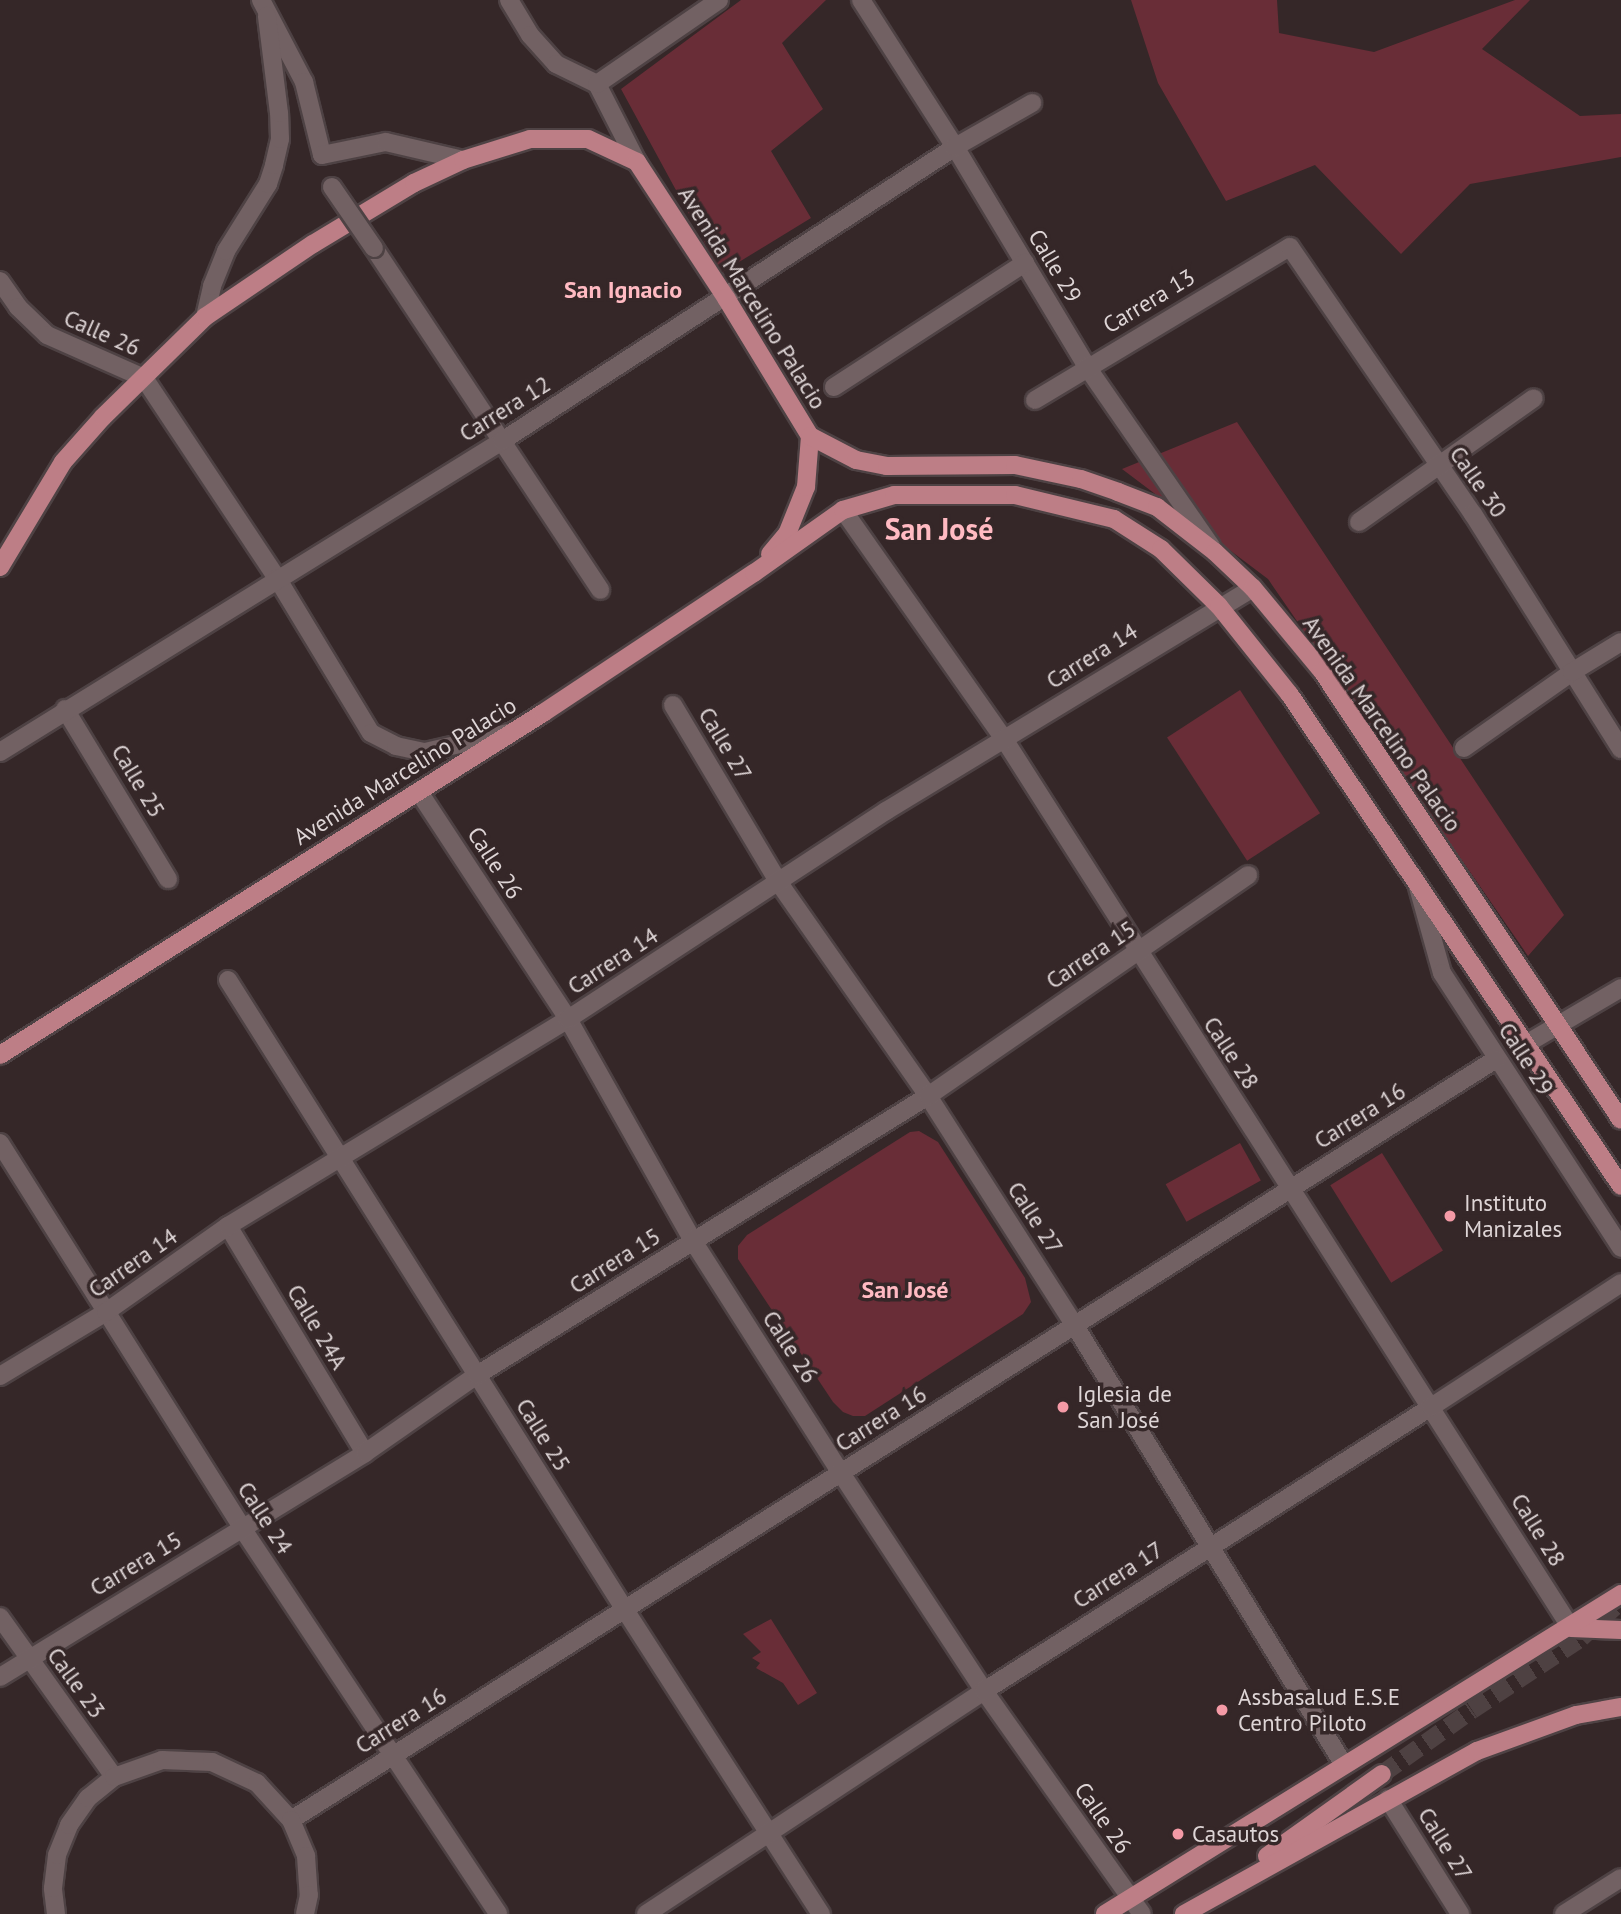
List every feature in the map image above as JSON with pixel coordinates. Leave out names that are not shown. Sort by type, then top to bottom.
[{"type":"main road","points":[[0,567],[63,462],[103,417],[205,317],[324,237],[414,183],[463,160],[530,139],[589,139],[637,162]]},
{"type":"main road","name":"Avenida Marcelino Palacio","points":[[637,162],[726,298],[810,436],[856,460],[887,466],[1015,465],[1081,479],[1157,506],[1215,552],[1253,588],[1322,671],[1621,1120]]},
{"type":"main road","points":[[754,573],[787,534],[806,487],[810,436]]},
{"type":"main road","name":"Avenida Marcelino Palacio","points":[[0,1055],[512,732],[754,573],[843,510],[894,495],[1015,495],[1114,519],[1161,549],[1219,606],[1290,695],[1621,1186]]},
{"type":"main road","points":[[1105,1914],[1571,1628],[1621,1594]]},
{"type":"main road","points":[[1571,1628],[1621,1630]]},
{"type":"main road","points":[[1184,1914],[1478,1751],[1576,1715],[1621,1707]]},
{"type":"main road","points":[[1184,1914],[1382,1774]]},
{"type":"street","points":[[509,0],[530,35],[556,64],[597,84],[637,162]]},
{"type":"street","points":[[597,84],[719,0]]},
{"type":"street","name":"Calle 29","points":[[861,0],[955,147],[1087,367],[1215,552]]},
{"type":"street","points":[[264,8],[304,82],[322,155],[386,142],[463,160]]},
{"type":"street","points":[[205,317],[212,286],[226,251],[268,184],[277,152],[279,113],[264,8]]},
{"type":"street","name":"Carrera 12","points":[[0,752],[65,709],[502,441],[955,147],[1032,103]]},
{"type":"street","points":[[332,187],[600,590]]},
{"type":"street","name":"Carrera 13","points":[[1035,400],[1290,247]]},
{"type":"street","name":"Calle 30","points":[[1290,247],[1437,466],[1473,514],[1621,749]]},
{"type":"street","points":[[834,387],[1025,264]]},
{"type":"street","name":"Calle 26","points":[[0,281],[18,307],[47,335],[144,378],[277,578],[371,733],[396,746],[425,751],[512,732]]},
{"type":"street","points":[[1359,522],[1534,398]]},
{"type":"street","name":"Calle 28","points":[[843,510],[1004,739],[1289,1190],[1432,1407],[1571,1628]]},
{"type":"street","name":"Carrera 14","points":[[0,1376],[106,1312],[228,1226],[568,1019],[886,811],[1219,606],[1253,588]]},
{"type":"street","points":[[1464,748],[1572,672],[1621,642]]},
{"type":"street","name":"Calle 27","points":[[673,705],[779,883],[928,1096],[1075,1326],[1344,1765]]},
{"type":"street","name":"Calle 25","points":[[65,709],[169,879]]},
{"type":"street","name":"Calle 26","points":[[419,792],[568,1019],[693,1241],[841,1473],[984,1691],[1142,1914]]},
{"type":"street","name":"Carrera 15","points":[[0,1677],[365,1453],[477,1375],[928,1096],[1248,875]]},
{"type":"street","name":"Calle 29","points":[[1417,884],[1442,973],[1621,1248]]},
{"type":"street","name":"Calle 25","points":[[228,980],[338,1158],[821,1914]]},
{"type":"street","points":[[1526,1044],[1621,988]]},
{"type":"street","name":"Carrera 16","points":[[291,1820],[1496,1059]]},
{"type":"street","name":"Calle 24","points":[[0,1143],[242,1528],[391,1757],[498,1914]]},
{"type":"street","name":"Calle 24A","points":[[228,1226],[365,1453]]},
{"type":"street","name":"Carrera 17","points":[[646,1914],[984,1691],[1432,1407],[1621,1283]]},
{"type":"street","name":"Calle 23","points":[[0,1616],[27,1659],[114,1777]]},
{"type":"street","points":[[57,1914],[52,1888],[57,1856],[69,1825],[88,1798],[114,1777],[162,1760],[212,1762],[257,1783],[291,1820],[306,1856],[309,1895],[305,1914]]},
{"type":"street","name":"Calle 27","points":[[1388,1799],[1460,1914]]},
{"type":"street","points":[[1564,1914],[1621,1878]]},
{"type":"shaded area","points":[[741,0],[826,0],[782,43],[823,109],[771,151],[811,218],[721,273],[621,89]]},
{"type":"shaded area","points":[[1131,0],[1277,0],[1279,33],[1374,52],[1515,0],[1530,0],[1482,49],[1580,116],[1621,114],[1621,157],[1470,184],[1401,254],[1315,165],[1226,201],[1158,83]]},
{"type":"shaded area","points":[[1237,422],[1564,915],[1528,956],[1268,579],[1122,469]]},
{"type":"shaded area","points":[[1240,690],[1320,813],[1247,861],[1167,737]]},
{"type":"shaded area","name":"San José","points":[[919,1131],[938,1142],[1025,1278],[1031,1302],[1023,1314],[865,1416],[853,1416],[843,1412],[833,1402],[738,1259],[738,1246],[747,1235],[910,1132]]},
{"type":"shaded area","points":[[1240,1143],[1261,1181],[1187,1222],[1166,1184]]},
{"type":"shaded area","points":[[1382,1153],[1443,1251],[1391,1283],[1330,1185]]},
{"type":"shaded area","points":[[771,1619],[817,1693],[798,1705],[783,1683],[756,1668],[760,1663],[752,1658],[761,1652],[743,1634]]},
{"type":"tunnel","points":[[1382,1774],[1581,1638],[1621,1601]]},
{"type":"place","name":"Instituto Manizales","points":[[1450,1216]]},
{"type":"place","name":"Iglesia de San José","points":[[1063,1407]]},
{"type":"place","name":"Assbasalud E.S.E Centro Piloto","points":[[1222,1710]]},
{"type":"place","name":"Casautos","points":[[1178,1834]]},
{"type":"district","name":"San Ignacio","points":[[623,290]]},
{"type":"district","name":"San José","points":[[939,529]]},
{"type":"district","name":"San José","points":[[905,1290]]}]
